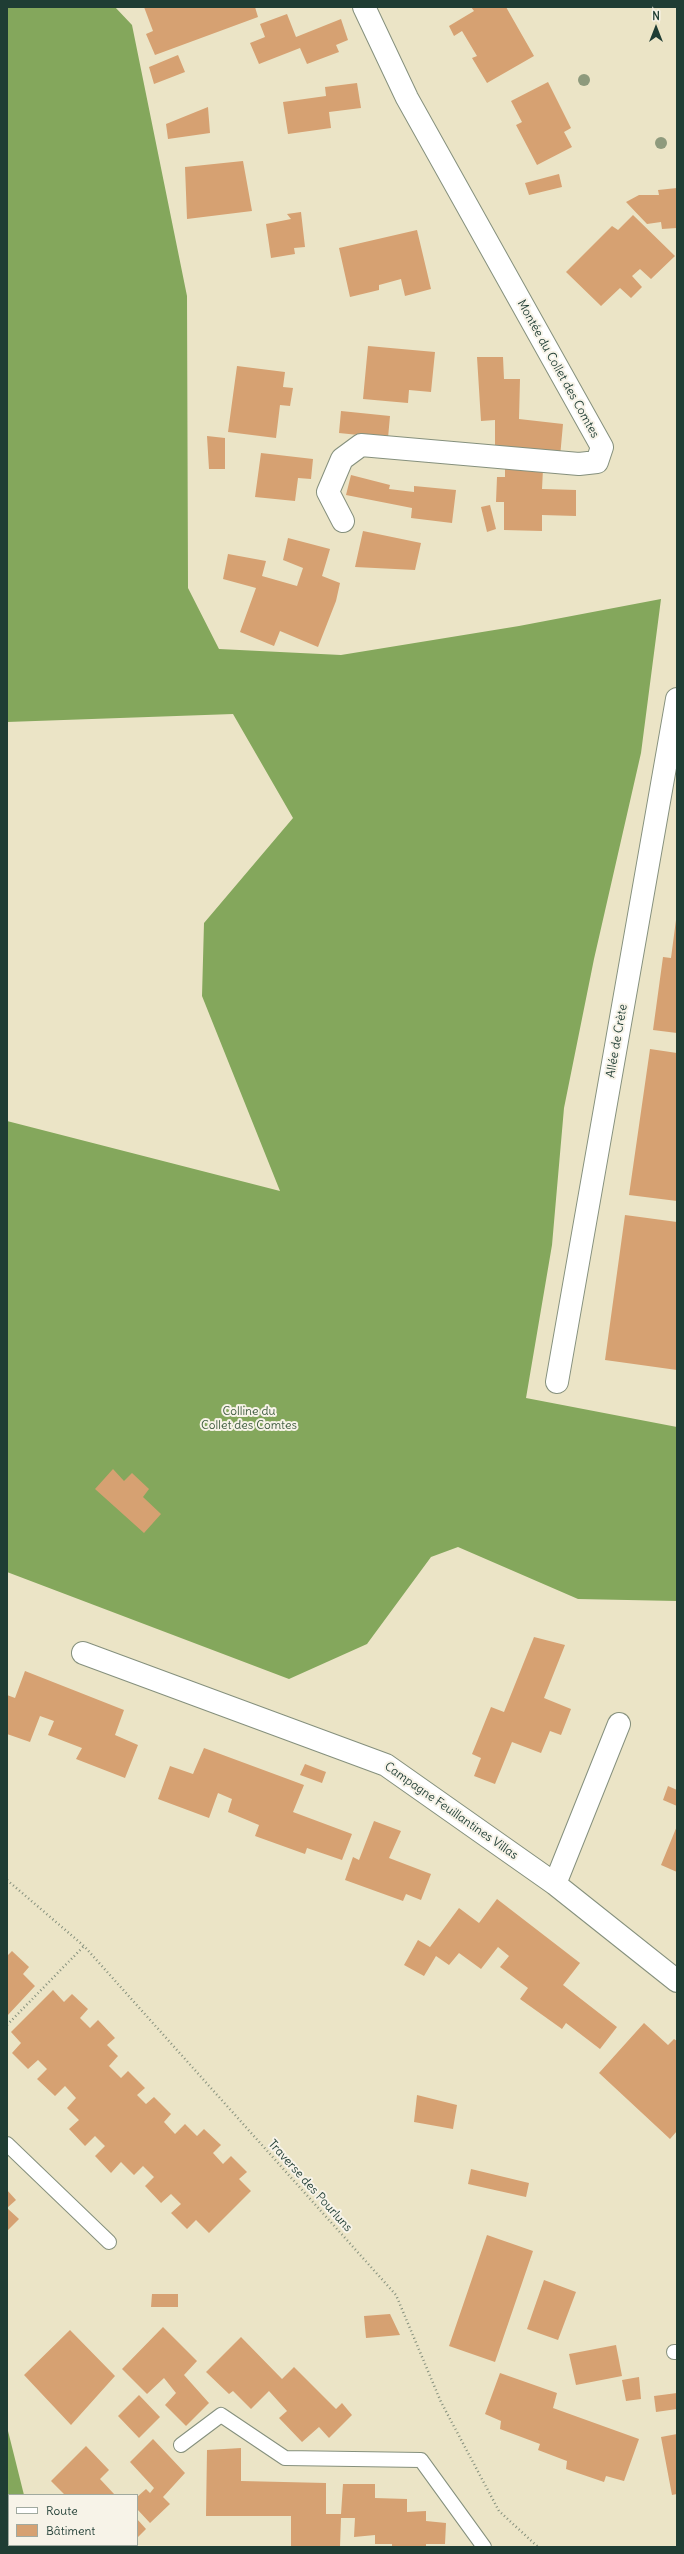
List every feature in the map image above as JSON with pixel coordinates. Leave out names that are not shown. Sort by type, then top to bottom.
[{"type":"street","name":"Montée du Collet des Comtes","points":[[343,521],[328,492],[342,459],[361,445],[579,464],[597,462],[602,447],[407,98],[364,7]]},
{"type":"street","name":"Allée de Crète","points":[[557,1382],[677,699]]},
{"type":"street","name":"Campagne Feuillantines Villas","points":[[83,1653],[386,1765],[555,1884],[677,1981]]},
{"type":"street","points":[[555,1884],[619,1724]]},
{"type":"lane","points":[[7,2144],[109,2242]]},
{"type":"lane","points":[[181,2445],[221,2415],[285,2458],[421,2460],[484,2547]]},
{"type":"path","name":"Traverse des Pourluns","points":[[7,1880],[84,1946],[396,2295],[441,2402],[499,2511],[538,2547]]},
{"type":"path","points":[[7,2025],[84,1946]]},
{"type":"green space","name":"Colline du Collet des Comtes","points":[[7,7],[115,7],[132,25],[187,296],[188,588],[219,649],[341,655],[519,626],[661,599],[641,753],[594,959],[564,1108],[552,1245],[526,1398],[677,1427],[677,1601],[578,1599],[458,1547],[431,1557],[367,1644],[289,1679],[7,1572],[7,1121],[280,1191],[202,996],[204,923],[293,818],[233,714],[7,722]]},
{"type":"green space","points":[[7,2427],[24,2494],[8,2494],[8,2546],[36,2547],[7,2547]]},
{"type":"building","points":[[144,7],[255,7],[258,17],[155,55],[146,34],[153,31]]},
{"type":"building","points":[[471,7],[506,7],[534,56],[487,83],[472,58],[477,56],[462,31],[454,36],[449,26],[474,11]]},
{"type":"building","points":[[287,14],[296,37],[341,19],[348,40],[336,45],[339,52],[307,64],[300,48],[259,64],[250,43],[265,37],[260,24]]},
{"type":"building","points":[[178,55],[185,72],[154,84],[149,67]]},
{"type":"building","points":[[548,82],[571,128],[564,132],[572,147],[537,165],[516,125],[522,122],[511,101]]},
{"type":"building","points":[[357,83],[361,108],[329,112],[331,128],[288,134],[283,102],[326,96],[325,87]]},
{"type":"building","points":[[208,107],[210,133],[168,139],[166,124]]},
{"type":"building","points":[[243,161],[252,211],[187,219],[185,167]]},
{"type":"building","points":[[559,174],[562,187],[529,195],[525,183]]},
{"type":"building","points":[[677,188],[677,228],[662,229],[661,222],[647,224],[626,202],[639,195],[659,195],[658,190]]},
{"type":"building","points":[[301,212],[305,247],[294,248],[295,254],[271,258],[266,224],[291,219],[287,214]]},
{"type":"building","points":[[633,215],[675,256],[651,279],[640,269],[632,276],[642,287],[631,298],[620,288],[601,306],[566,272],[612,226],[618,230]]},
{"type":"building","points":[[417,230],[431,289],[405,296],[401,279],[379,285],[379,290],[350,297],[339,248]]},
{"type":"building","points":[[368,346],[435,352],[431,392],[409,390],[408,403],[363,399]]},
{"type":"building","points":[[477,357],[503,357],[504,379],[520,379],[519,419],[563,424],[560,457],[495,450],[495,420],[481,421]]},
{"type":"building","points":[[237,366],[285,372],[283,387],[293,388],[290,406],[280,405],[276,438],[228,432]]},
{"type":"building","points":[[341,411],[390,416],[388,438],[339,433]]},
{"type":"building","points":[[207,436],[225,438],[225,469],[209,469]]},
{"type":"building","points":[[261,453],[313,459],[311,479],[298,478],[295,501],[255,497]]},
{"type":"building","points":[[505,466],[543,469],[542,489],[576,490],[576,516],[542,515],[542,531],[504,530],[504,502],[496,502],[497,477],[505,477]]},
{"type":"building","points":[[351,475],[390,485],[389,489],[414,492],[414,486],[456,490],[452,523],[411,518],[412,508],[346,495]]},
{"type":"building","points":[[490,505],[496,529],[487,532],[481,507]]},
{"type":"building","points":[[363,531],[421,543],[415,570],[355,567]]},
{"type":"building","points":[[288,538],[330,549],[322,576],[340,583],[336,601],[318,647],[280,631],[274,646],[240,632],[256,588],[223,579],[228,554],[266,561],[262,576],[297,586],[303,568],[283,560]]},
{"type":"building","points":[[676,920],[677,1033],[653,1030],[663,957],[671,958]]},
{"type":"building","points":[[650,1049],[677,1053],[677,1201],[629,1195]]},
{"type":"building","points":[[625,1215],[677,1222],[677,1370],[605,1360]]},
{"type":"building","points":[[113,1469],[124,1481],[132,1473],[149,1489],[143,1497],[161,1514],[144,1533],[95,1489]]},
{"type":"building","points":[[534,1637],[565,1645],[544,1698],[571,1709],[561,1735],[550,1731],[541,1753],[512,1742],[495,1784],[474,1776],[481,1758],[472,1754],[491,1707],[504,1712]]},
{"type":"building","points":[[25,1671],[124,1710],[115,1735],[138,1745],[125,1778],[76,1759],[82,1748],[48,1735],[54,1721],[40,1716],[30,1742],[7,1734],[7,1695],[15,1698]]},
{"type":"building","points":[[204,1748],[304,1785],[293,1812],[352,1834],[342,1860],[307,1848],[305,1854],[255,1836],[259,1825],[228,1812],[232,1799],[218,1793],[209,1818],[158,1799],[170,1766],[193,1774]]},
{"type":"building","points":[[305,1764],[326,1772],[322,1783],[300,1775]]},
{"type":"building","points":[[668,1786],[677,1790],[677,1806],[663,1800]]},
{"type":"building","points":[[374,1821],[401,1831],[389,1858],[431,1874],[421,1900],[406,1894],[403,1901],[345,1880],[353,1857],[359,1860]]},
{"type":"building","points":[[677,1826],[677,1872],[661,1865]]},
{"type":"building","points":[[497,1899],[580,1963],[563,1985],[617,2027],[600,2049],[566,2023],[562,2029],[520,1999],[528,1988],[500,1967],[509,1956],[498,1947],[481,1969],[459,1953],[449,1965],[436,1956],[424,1976],[404,1965],[418,1940],[430,1947],[459,1908],[479,1923]]},
{"type":"building","points":[[12,1951],[29,1967],[23,1974],[35,1986],[7,2016],[7,1956]]},
{"type":"building","points":[[53,1990],[64,2002],[72,1994],[88,2009],[80,2018],[90,2028],[98,2020],[115,2038],[107,2045],[118,2056],[109,2066],[121,2078],[128,2071],[145,2088],[137,2095],[146,2104],[154,2097],[171,2114],[164,2122],[175,2134],[185,2124],[197,2136],[204,2129],[221,2145],[213,2153],[223,2164],[231,2156],[247,2172],[239,2179],[251,2191],[209,2233],[196,2220],[187,2229],[171,2213],[181,2204],[171,2194],[161,2203],[145,2186],[154,2177],[143,2166],[134,2175],[121,2162],[111,2173],[95,2156],[105,2146],[95,2136],[85,2146],[69,2129],[79,2120],[67,2108],[76,2098],[65,2086],[55,2096],[37,2079],[47,2069],[38,2060],[28,2069],[12,2053],[21,2043],[11,2032]]},
{"type":"building","points":[[644,2023],[668,2045],[674,2039],[677,2041],[677,2131],[670,2139],[599,2073]]},
{"type":"building","points":[[417,2095],[457,2105],[453,2129],[414,2122]]},
{"type":"building","points":[[471,2169],[529,2183],[526,2197],[468,2184]]},
{"type":"building","points":[[7,2190],[16,2200],[7,2208]]},
{"type":"building","points":[[7,2208],[19,2219],[7,2231]]},
{"type":"building","points":[[487,2235],[533,2251],[495,2362],[449,2346]]},
{"type":"building","points":[[544,2280],[576,2292],[558,2340],[527,2329]]},
{"type":"building","points":[[152,2294],[178,2294],[178,2307],[151,2307]]},
{"type":"building","points":[[390,2314],[400,2335],[366,2338],[364,2316]]},
{"type":"building","points":[[163,2327],[197,2361],[184,2375],[209,2403],[186,2426],[165,2405],[176,2393],[164,2378],[147,2394],[122,2369]]},
{"type":"building","points":[[70,2330],[115,2376],[71,2425],[24,2375]]},
{"type":"building","points":[[241,2337],[282,2379],[294,2367],[336,2409],[342,2403],[352,2415],[329,2438],[319,2427],[302,2442],[279,2418],[287,2411],[269,2391],[251,2409],[233,2391],[229,2394],[206,2372]]},
{"type":"building","points":[[616,2345],[622,2376],[576,2385],[569,2354]]},
{"type":"building","points":[[500,2373],[557,2393],[553,2408],[639,2439],[624,2481],[606,2476],[604,2482],[566,2469],[567,2461],[538,2450],[540,2444],[500,2429],[501,2421],[485,2414]]},
{"type":"building","points":[[639,2377],[641,2399],[626,2401],[622,2380]]},
{"type":"building","points":[[677,2393],[677,2409],[656,2412],[654,2396]]},
{"type":"building","points":[[139,2395],[160,2417],[139,2438],[118,2416]]},
{"type":"building","points":[[677,2434],[677,2494],[672,2495],[661,2437]]},
{"type":"building","points":[[153,2439],[185,2473],[163,2497],[170,2504],[150,2523],[138,2510],[138,2496],[146,2489],[150,2493],[154,2488],[130,2462]]},
{"type":"building","points":[[86,2446],[109,2470],[100,2479],[114,2494],[64,2494],[51,2481]]},
{"type":"building","points":[[241,2448],[241,2481],[326,2483],[326,2514],[341,2514],[343,2484],[375,2484],[375,2498],[407,2499],[407,2512],[426,2511],[426,2521],[446,2523],[445,2544],[426,2544],[426,2547],[392,2547],[392,2544],[375,2544],[375,2535],[354,2537],[355,2518],[341,2518],[340,2547],[291,2547],[291,2516],[206,2516],[207,2450]]},
{"type":"building","points":[[138,2520],[146,2529],[138,2537]]},
{"type":"building","points":[[81,2546],[129,2546],[128,2547]]}]
